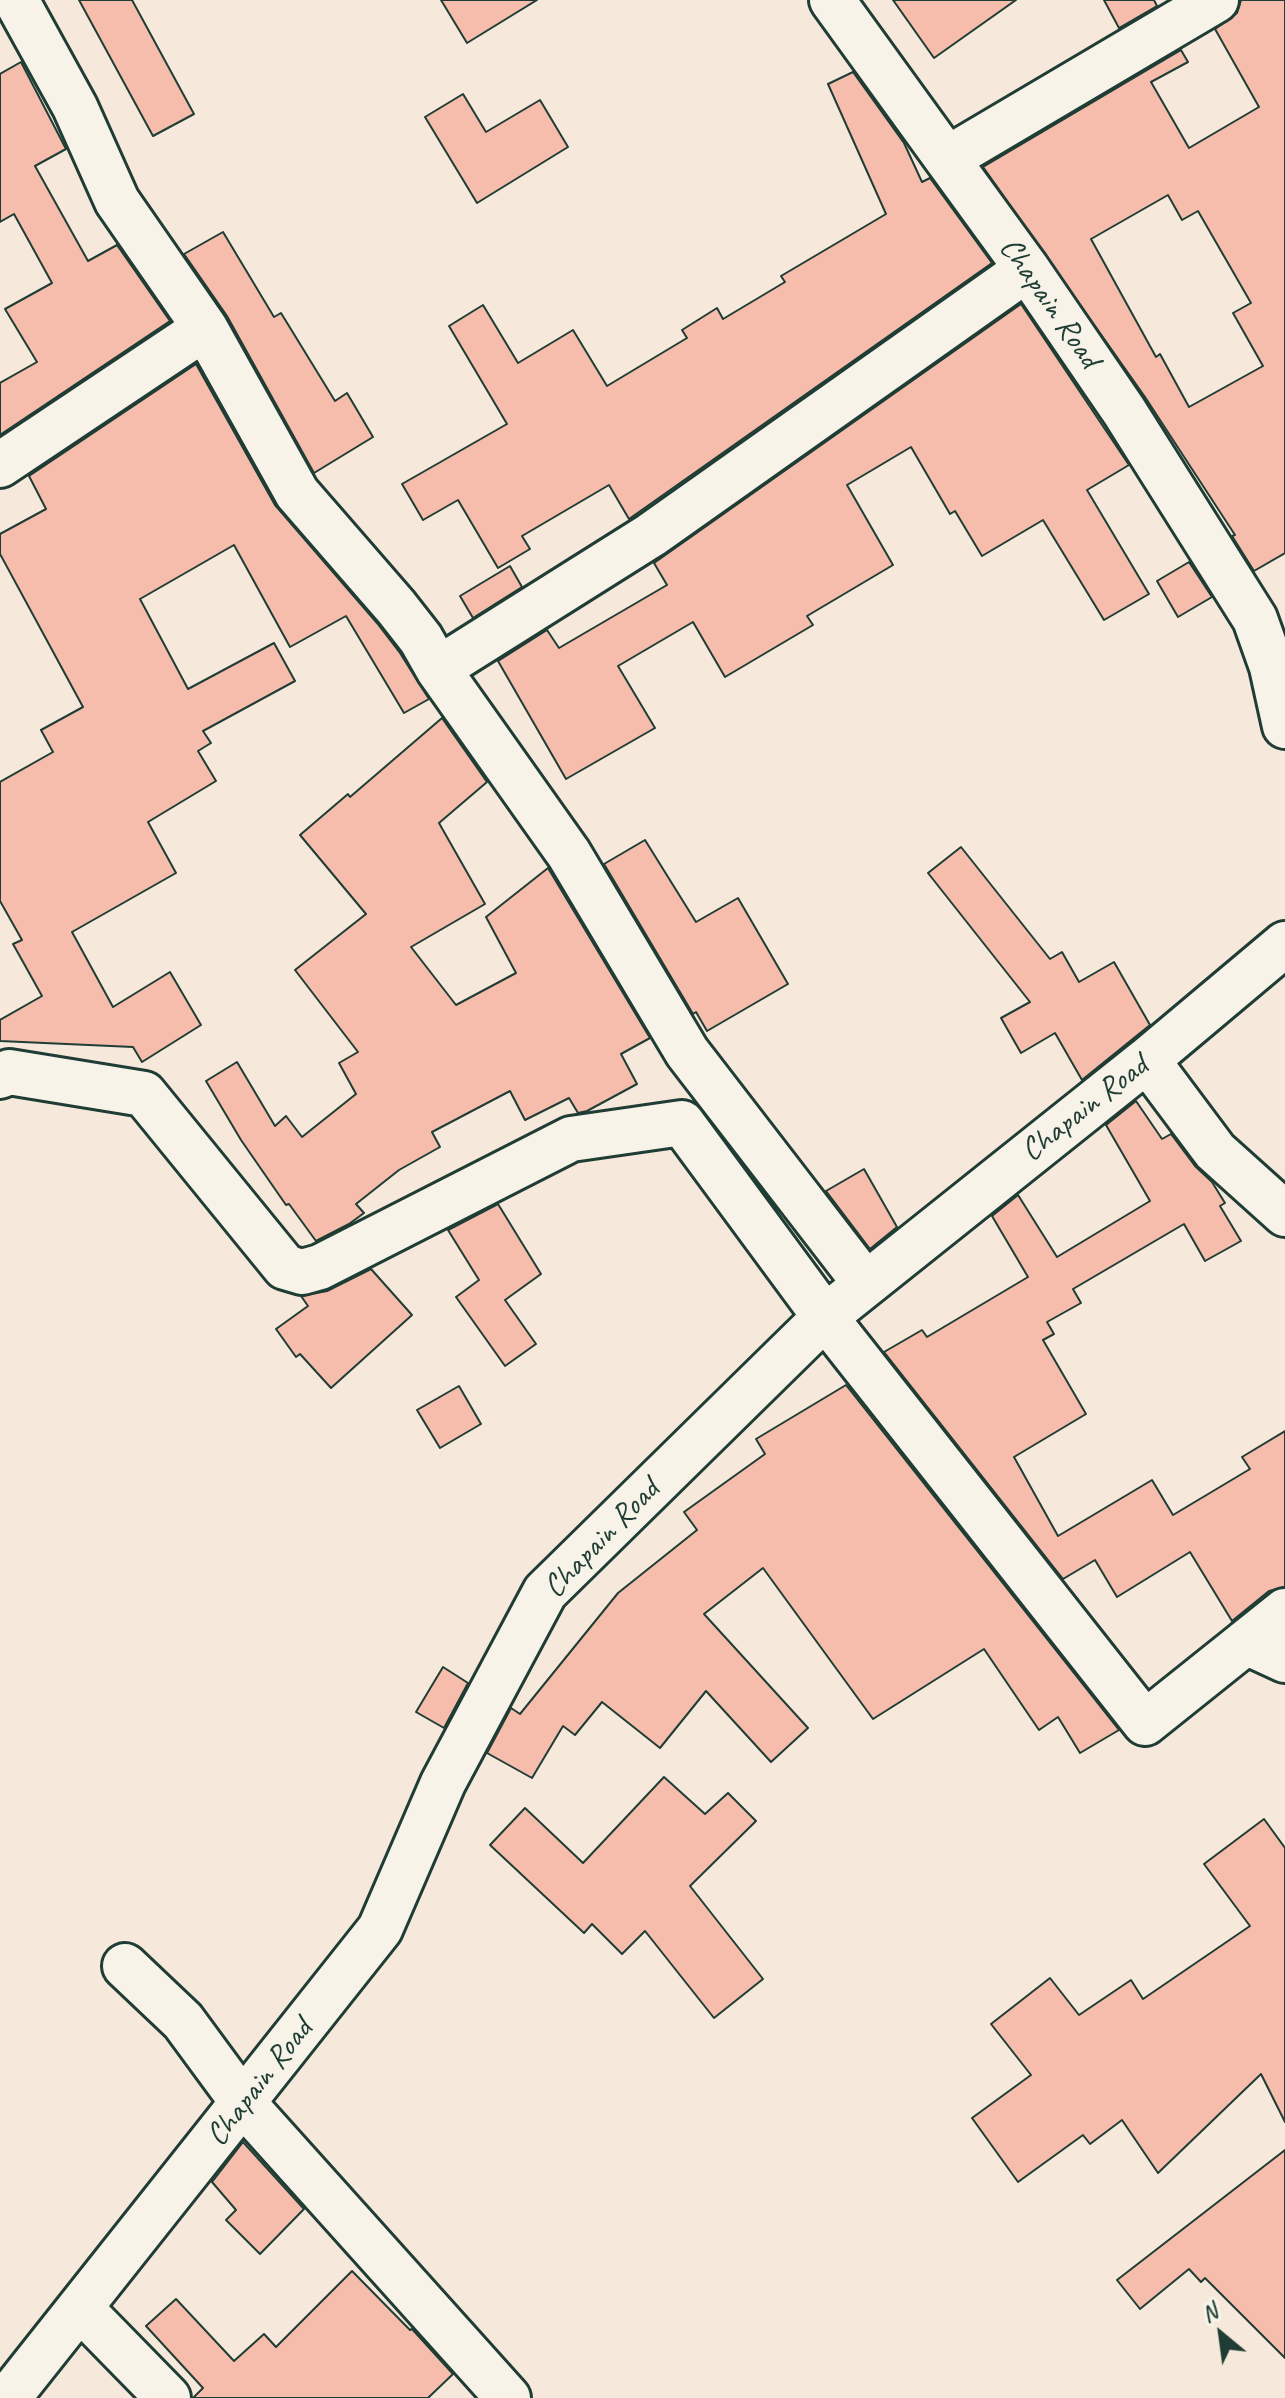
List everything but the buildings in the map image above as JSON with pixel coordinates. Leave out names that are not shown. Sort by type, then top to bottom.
[{"type":"street","points":[[16,0],[75,107],[117,201],[205,328],[297,493],[421,639],[438,669],[569,854],[687,1052],[865,1283]]},
{"type":"street","name":"Chapain Road","points":[[832,0],[1027,269],[1124,411],[1255,619],[1278,663],[1285,726]]},
{"type":"street","points":[[947,159],[1216,0]]},
{"type":"street","points":[[438,669],[651,535],[1027,269]]},
{"type":"street","points":[[0,465],[205,328]]},
{"type":"street","name":"Chapain Road","points":[[8,2398],[380,1929],[443,1783],[545,1592],[825,1317],[1147,1060],[1285,944]]},
{"type":"street","points":[[1147,1060],[1215,1151],[1285,1214]]},
{"type":"street","points":[[0,1076],[9,1072],[144,1094],[285,1267],[302,1272],[320,1267],[571,1139],[682,1123],[825,1317],[1145,1723],[1285,1611]]},
{"type":"street","points":[[1246,1642],[1285,1660]]},
{"type":"street","points":[[125,1966],[183,2021],[244,2104],[508,2398]]},
{"type":"street","points":[[80,2308],[168,2398]]}]
